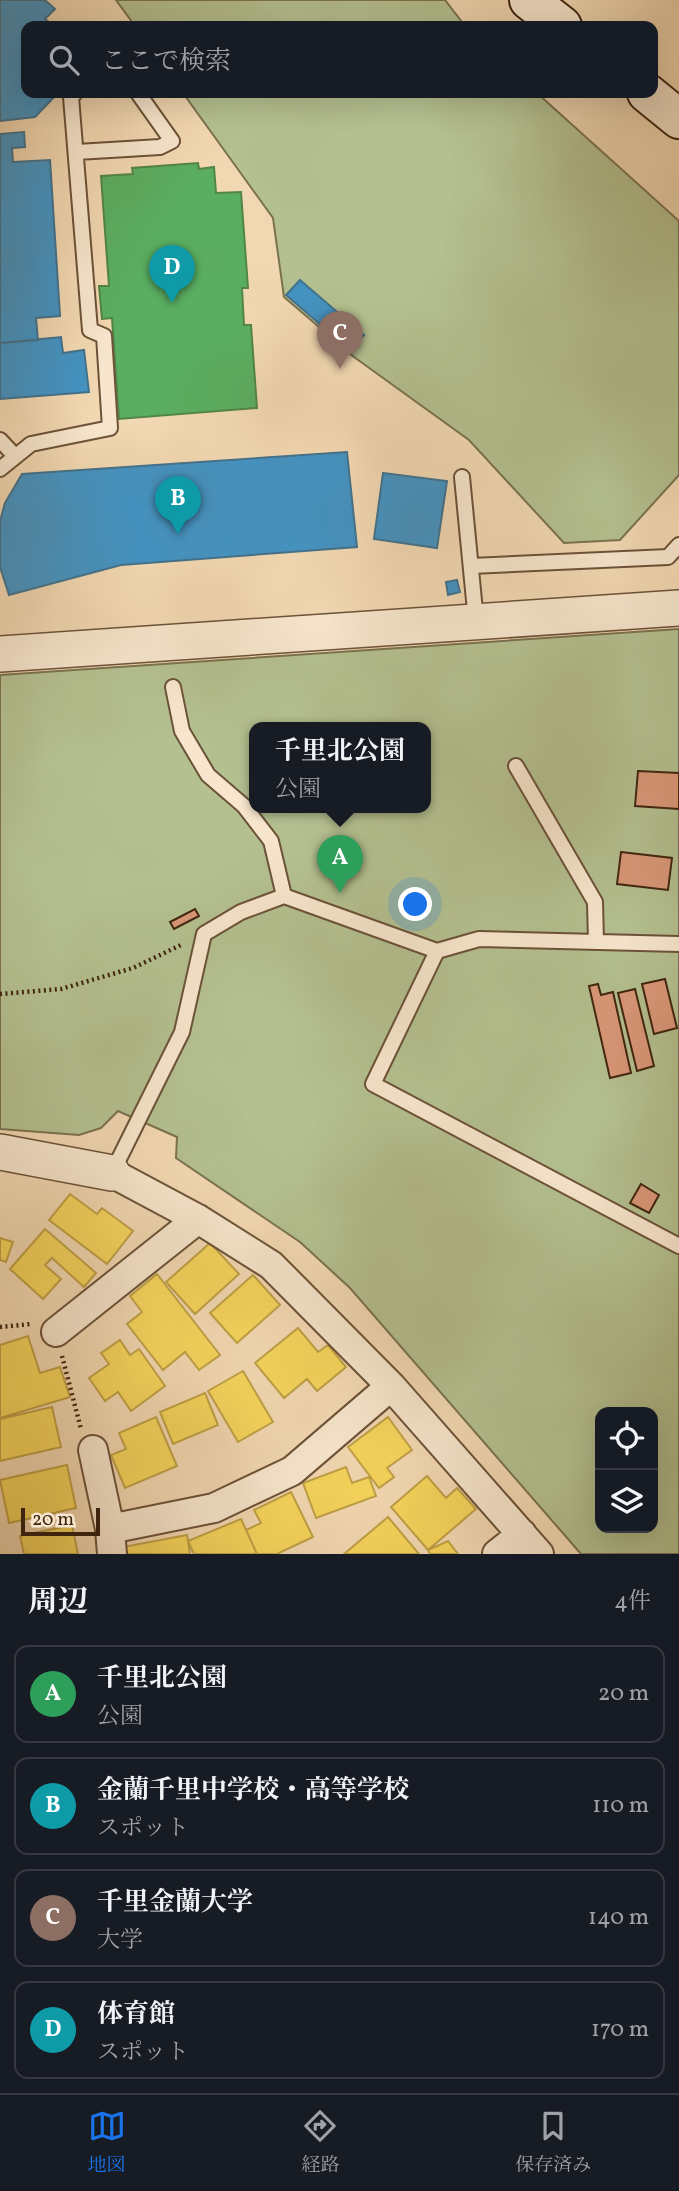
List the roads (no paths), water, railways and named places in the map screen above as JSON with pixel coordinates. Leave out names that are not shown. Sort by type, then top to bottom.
[{"type":"main road","points":[[529,0],[556,21]]},
{"type":"main road","points":[[653,98],[679,119]]},
{"type":"street","points":[[0,654],[679,608]]},
{"type":"street","points":[[0,1152],[112,1173],[198,1219],[271,1265],[391,1386],[531,1544],[497,1554]]},
{"type":"street","points":[[56,1332],[198,1219]]},
{"type":"street","points":[[93,1451],[111,1541],[214,1508],[292,1471],[391,1386]]},
{"type":"lane","points":[[0,469],[14,455],[46,440],[110,428],[104,336],[90,330],[71,98]]},
{"type":"lane","points":[[77,152],[160,147],[172,141],[142,98]]},
{"type":"lane","points":[[0,440],[14,455]]},
{"type":"lane","points":[[462,478],[476,622]]},
{"type":"lane","points":[[471,566],[668,557],[679,545]]},
{"type":"lane","points":[[173,687],[182,731],[208,775],[249,812]]},
{"type":"lane","points":[[516,766],[595,902],[596,942]]},
{"type":"lane","points":[[249,813],[271,841],[284,896]]},
{"type":"lane","points":[[112,1173],[182,1032],[204,934],[241,912],[284,896],[437,951],[479,939],[679,944]]},
{"type":"lane","points":[[437,951],[373,1084],[679,1245]]},
{"type":"place","name":"体育館","points":[[172,303]]},
{"type":"place","name":"千里金蘭大学","points":[[340,369]]},
{"type":"place","name":"金蘭千里中学校・高等学校","points":[[178,534]]},
{"type":"place","name":"千里北公園","points":[[340,893]]}]
